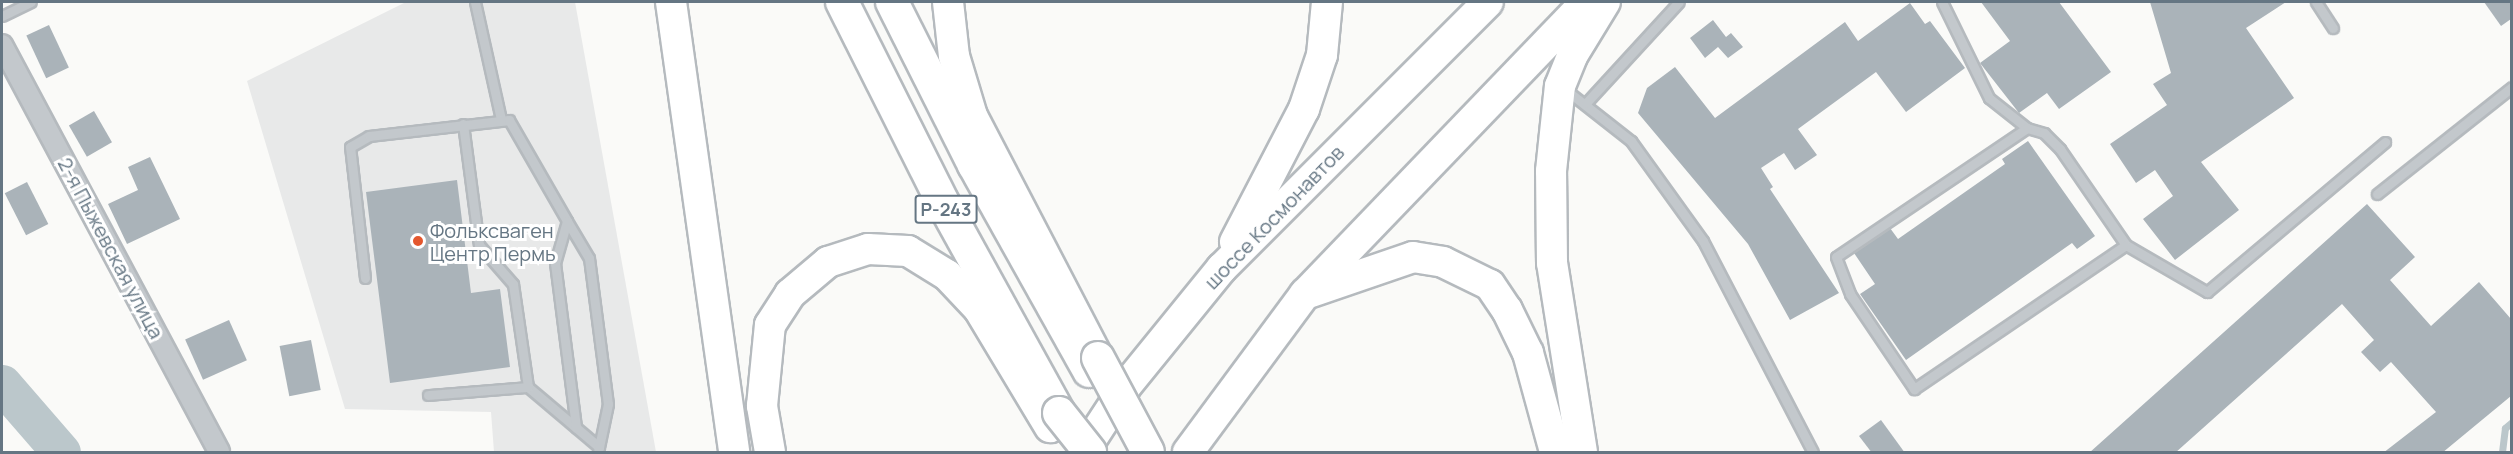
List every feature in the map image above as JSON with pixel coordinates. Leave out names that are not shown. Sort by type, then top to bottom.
[{"type":"highway","name":"Р-243","points":[[842,2],[1054,420],[1090,453]]},
{"type":"highway","name":"Р-243","points":[[892,2],[974,165],[1094,364]]},
{"type":"highway","points":[[1094,364],[1146,453]]},
{"type":"highway","points":[[1054,420],[1076,453]]},
{"type":"main road","points":[[671,2],[734,453]]},
{"type":"main road","points":[[948,2],[954,56],[972,116],[1094,364]]},
{"type":"main road","points":[[1222,268],[1304,109],[1322,55],[1327,2]]},
{"type":"main road","name":"шоссе Космонавтов","points":[[1083,453],[1126,386],[1222,268],[1488,2]]},
{"type":"main road","points":[[1188,453],[1305,294],[1430,160],[1586,2]]},
{"type":"main road","points":[[1582,453],[1552,263],[1551,171],[1560,86],[1572,56],[1605,2]]},
{"type":"main road","points":[[770,453],[762,406],[770,325],[790,294],[828,262],[868,249],[908,251],[947,276],[979,309],[1054,420]]},
{"type":"main road","points":[[1305,294],[1413,257],[1443,261],[1490,285],[1507,310],[1528,353],[1555,453]]},
{"type":"street","name":"2-я Пыжевская улица","points":[[2,45],[219,453]]},
{"type":"lane","points":[[2,16],[32,2]]},
{"type":"lane","points":[[475,2],[501,119]]},
{"type":"lane","points":[[1586,103],[1679,2]]},
{"type":"lane","points":[[1942,2],[1989,98],[2027,128],[2044,133],[2060,149],[2126,245],[2206,292],[2385,142]]},
{"type":"lane","points":[[2316,2],[2333,28]]},
{"type":"lane","points":[[1560,86],[1586,103],[1631,141],[1703,241],[1813,453]]},
{"type":"lane","points":[[2377,194],[2511,87]]},
{"type":"lane","points":[[365,278],[350,147],[369,136],[501,119],[515,124],[567,221],[590,258],[608,404],[599,450]]},
{"type":"lane","points":[[463,124],[479,245],[513,284],[528,387],[599,450]]},
{"type":"lane","points":[[2027,128],[1836,257],[1850,294],[1914,389],[2126,245]]},
{"type":"lane","points":[[567,221],[555,263],[576,428]]},
{"type":"lane","points":[[428,395],[528,387]]},
{"type":"shaded area","points":[[406,2],[575,2],[656,452],[494,452],[491,412],[345,409],[247,81]]},
{"type":"building","points":[[1981,2],[2059,2],[2111,72],[2059,109],[2047,93],[2019,113],[1980,63],[2010,41]]},
{"type":"building","points":[[2150,2],[2286,2],[2246,28],[2294,98],[2201,162],[2239,210],[2175,260],[2143,219],[2173,196],[2155,170],[2136,183],[2110,144],[2167,105],[2153,84],[2171,73]]},
{"type":"building","points":[[2484,2],[2511,2],[2511,19],[2501,26]]},
{"type":"building","points":[[1910,3],[1925,24],[1930,21],[1965,68],[1906,112],[1876,72],[1798,129],[1817,155],[1795,170],[1784,153],[1761,168],[1773,187],[1770,189],[1839,293],[1790,320],[1748,244],[1638,113],[1647,88],[1675,67],[1715,118],[1845,22],[1858,41]]},
{"type":"building","points":[[1713,20],[1726,37],[1731,33],[1743,47],[1728,58],[1718,47],[1705,58],[1690,38]]},
{"type":"building","points":[[49,25],[69,68],[46,78],[26,36]]},
{"type":"building","points":[[94,111],[112,142],[87,157],[69,126]]},
{"type":"building","points":[[2028,141],[2095,236],[2077,249],[2072,243],[1906,360],[1860,294],[1875,284],[1854,253],[1890,228],[1898,239],[2005,164],[2002,159]]},
{"type":"building","points":[[150,157],[180,219],[127,244],[108,204],[138,190],[128,167]]},
{"type":"building","name":"Фольксваген Центр Пермь","points":[[457,180],[471,293],[500,289],[510,367],[390,383],[366,192]]},
{"type":"building","points":[[27,182],[48,224],[26,235],[5,193]]},
{"type":"building","points":[[2367,204],[2415,257],[2390,280],[2431,326],[2479,282],[2511,319],[2511,396],[2442,453],[2383,453],[2436,412],[2391,362],[2380,372],[2361,352],[2374,340],[2342,304],[2175,453],[2089,453]]},
{"type":"building","points":[[229,320],[247,360],[203,380],[185,340]]},
{"type":"building","points":[[311,340],[321,390],[289,396],[280,346]]},
{"type":"building","points":[[1881,420],[1905,453],[1872,453],[1859,436]]},
{"type":"waterway","points":[[2,384],[61,452]]},
{"type":"waterway","points":[[2502,452],[2505,428],[2512,422]]},
{"type":"place","name":"Фольксваген Центр Пермь","points":[[418,241]]}]
